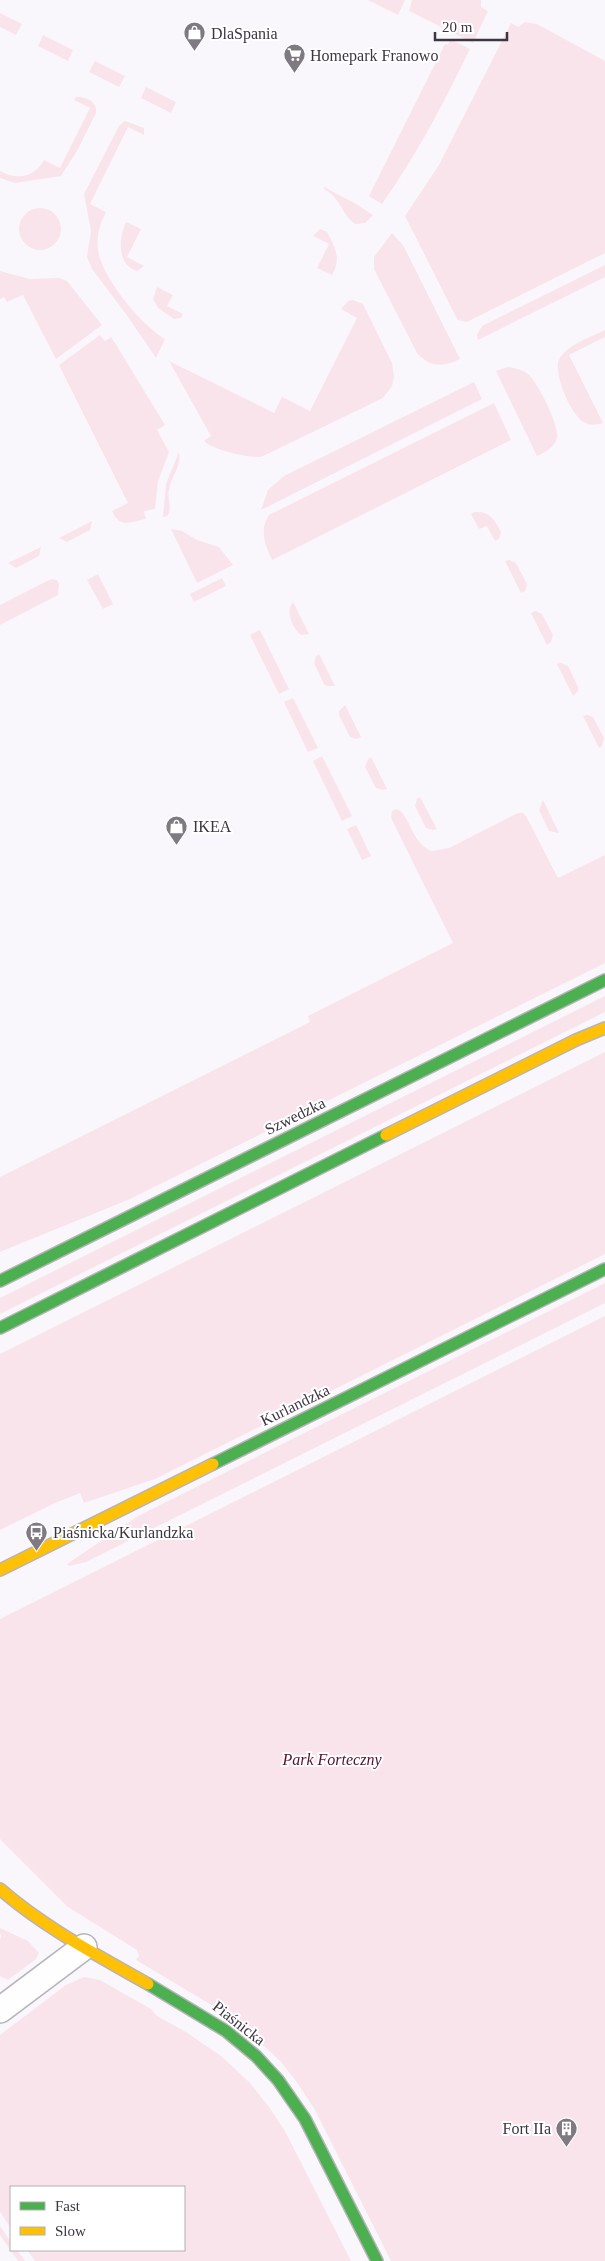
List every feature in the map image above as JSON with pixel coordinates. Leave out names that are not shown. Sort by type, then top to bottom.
[{"type":"street","name":"Szwedzka","points":[[0,1281],[605,980]]},
{"type":"street","points":[[0,1328],[576,1040],[605,1028]]},
{"type":"street","name":"Kurlandzka","points":[[0,1570],[605,1269]]},
{"type":"street","name":"Piaśnicka","points":[[0,1889],[28,1913],[186,2005],[226,2031],[256,2056],[278,2080],[305,2118],[377,2261]]},
{"type":"street","points":[[0,2010],[84,1947]]},
{"type":"green space","points":[[368,0],[405,0],[398,15]]},
{"type":"green space","points":[[412,0],[481,0],[481,7],[488,11],[473,43],[409,11]]},
{"type":"green space","points":[[0,13],[22,24],[16,35],[0,27]]},
{"type":"green space","points":[[525,22],[537,24],[605,61],[605,253],[467,322],[458,320],[456,317],[405,216],[439,165],[511,23],[518,27]]},
{"type":"green space","points":[[43,35],[73,50],[68,61],[38,46]]},
{"type":"green space","points":[[450,39],[470,49],[429,128],[382,204],[369,196],[445,44],[448,45]]},
{"type":"green space","points":[[95,61],[125,76],[119,87],[89,72]]},
{"type":"green space","points":[[146,87],[176,102],[171,113],[141,98]]},
{"type":"green space","points":[[76,97],[90,100],[95,106],[96,113],[77,151],[61,176],[15,183],[0,178],[0,171],[13,176],[30,174],[44,160],[60,168],[90,108],[74,100]]},
{"type":"green space","points":[[125,121],[144,128],[144,135],[128,127],[90,204],[106,212],[99,230],[98,250],[107,274],[134,312],[165,339],[156,358],[92,269],[87,257],[91,231],[84,194],[119,126]]},
{"type":"green space","points":[[324,187],[373,215],[365,223],[355,224]]},
{"type":"green space","points":[[44,208],[52,211],[58,217],[61,229],[58,241],[52,247],[36,250],[28,247],[22,241],[19,225],[22,217],[28,211]]},
{"type":"green space","points":[[126,222],[141,229],[127,257],[144,266],[137,271],[130,268],[122,257],[121,243]]},
{"type":"green space","points":[[320,229],[327,232],[336,253],[337,263],[332,275],[317,268],[329,244],[313,236]]},
{"type":"green space","points":[[392,233],[403,245],[460,359],[448,364],[437,365],[422,358],[417,353],[374,269],[374,257]]},
{"type":"green space","points":[[605,265],[605,277],[478,340],[477,335],[482,326]]},
{"type":"green space","points":[[0,271],[30,279],[59,278],[67,281],[102,325],[56,359],[23,295],[7,302],[4,297],[0,299]]},
{"type":"green space","points":[[157,287],[173,295],[167,306],[183,314],[181,318],[174,319],[158,308],[153,299]]},
{"type":"green space","points":[[353,300],[363,304],[392,363],[394,377],[392,386],[383,398],[261,457],[231,453],[204,441],[211,436],[169,361],[274,413],[282,397],[310,411],[357,318],[341,309],[348,301]]},
{"type":"green space","points":[[605,330],[605,337],[569,355],[603,423],[591,425],[579,418],[574,412],[564,394],[558,366],[559,360],[567,350]]},
{"type":"green space","points":[[100,335],[105,341],[111,337],[165,425],[157,430],[169,452],[158,481],[155,509],[144,511],[146,519],[130,523],[118,520],[112,511],[128,503],[59,365]]},
{"type":"green space","points":[[508,367],[529,375],[538,387],[555,425],[557,432],[556,441],[549,449],[537,456],[496,371]]},
{"type":"green space","points":[[474,382],[482,399],[261,510],[268,490],[284,476]]},
{"type":"green space","points":[[494,403],[511,440],[272,560],[264,538],[264,526],[269,515]]},
{"type":"green space","points":[[179,452],[178,467],[169,490],[170,510],[167,516],[163,517],[166,484]]},
{"type":"green space","points":[[475,512],[488,514],[494,520],[501,532],[499,539],[495,541],[487,526],[479,529],[471,514]]},
{"type":"green space","points":[[92,521],[90,530],[67,542],[59,538]]},
{"type":"green space","points":[[171,529],[182,531],[197,540],[219,547],[233,565],[197,583]]},
{"type":"green space","points":[[41,547],[39,556],[16,568],[8,563]]},
{"type":"green space","points":[[509,560],[516,563],[527,584],[525,591],[521,593],[505,561]]},
{"type":"green space","points":[[98,574],[113,604],[103,609],[87,580]]},
{"type":"green space","points":[[222,578],[226,586],[194,602],[190,594]]},
{"type":"green space","points":[[51,579],[57,580],[59,584],[58,595],[0,625],[0,605]]},
{"type":"green space","points":[[293,602],[309,634],[301,635],[292,624],[290,610]]},
{"type":"green space","points":[[535,611],[542,614],[553,635],[551,642],[547,645],[531,613]]},
{"type":"green space","points":[[260,630],[289,689],[279,694],[250,635]]},
{"type":"green space","points":[[319,654],[335,686],[324,684],[314,663],[316,656]]},
{"type":"green space","points":[[561,663],[568,666],[578,687],[578,691],[573,696],[557,664]]},
{"type":"green space","points":[[293,698],[318,748],[308,752],[284,702]]},
{"type":"green space","points":[[345,705],[361,737],[357,739],[350,737],[339,715],[339,711]]},
{"type":"green space","points":[[583,716],[593,717],[604,738],[602,746],[599,748]]},
{"type":"green space","points":[[322,756],[352,816],[342,821],[313,761]]},
{"type":"green space","points":[[371,757],[387,789],[376,788],[365,767],[368,759]]},
{"type":"green space","points":[[420,797],[437,829],[426,828],[415,806],[417,799]]},
{"type":"green space","points":[[543,800],[559,833],[549,831],[539,810]]},
{"type":"green space","points":[[396,809],[401,811],[419,841],[432,851],[449,848],[518,813],[523,813],[558,878],[605,855],[605,963],[130,1199],[0,1252],[0,1177],[310,1022],[308,1016],[453,943],[391,818],[392,811]]},
{"type":"green space","points":[[356,825],[371,856],[362,860],[347,829]]},
{"type":"green space","points":[[605,996],[605,1012],[0,1314],[0,1298]]},
{"type":"green space","points":[[605,1052],[605,1254],[155,1479],[84,1503],[80,1493],[0,1530],[0,1354]]},
{"type":"green space","points":[[605,1283],[605,1303],[86,1562],[69,1566],[67,1564],[138,1516]]},
{"type":"green space","name":"Park Forteczny","points":[[605,1316],[605,2261],[391,2261],[315,2110],[281,2062],[244,2027],[213,2006],[136,1960],[139,1956],[137,1950],[68,1907],[0,1839],[0,1619]]},
{"type":"green space","points":[[0,1928],[28,1941],[39,1953],[36,1959],[8,1980],[0,1976],[0,1939],[2,1936]]},
{"type":"green space","points":[[84,1977],[100,1980],[151,2009],[157,2016],[186,2032],[221,2056],[249,2082],[285,2131],[351,2261],[35,2261],[28,2251],[185,2251],[185,2186],[10,2186],[10,2227],[0,2212],[0,2035],[66,1985]]},
{"type":"green space","points":[[0,2226],[10,2241],[10,2249],[0,2235]]},
{"type":"green space","points":[[11,2251],[18,2251],[25,2261],[18,2261]]},
{"type":"traffic: fast","points":[[0,1281],[605,980]]},
{"type":"traffic: fast","points":[[0,1328],[386,1135]]},
{"type":"traffic: fast","points":[[213,1464],[605,1269]]},
{"type":"traffic: fast","points":[[148,1984],[226,2031],[256,2056],[278,2080],[305,2119],[377,2261]]},
{"type":"traffic: slow","points":[[386,1135],[576,1040],[605,1028]]},
{"type":"traffic: slow","points":[[0,1570],[213,1464]]},
{"type":"traffic: slow","points":[[0,1889],[53,1929],[148,1984]]},
{"type":"place","name":"DlaSpania","points":[[195,52]]},
{"type":"place","name":"Homepark Franowo","points":[[294,74]]},
{"type":"place","name":"IKEA","points":[[177,845]]},
{"type":"place","name":"Piaśnicka/Kurlandzka","points":[[37,1551]]},
{"type":"place","name":"Fort IIa","points":[[567,2147]]}]
